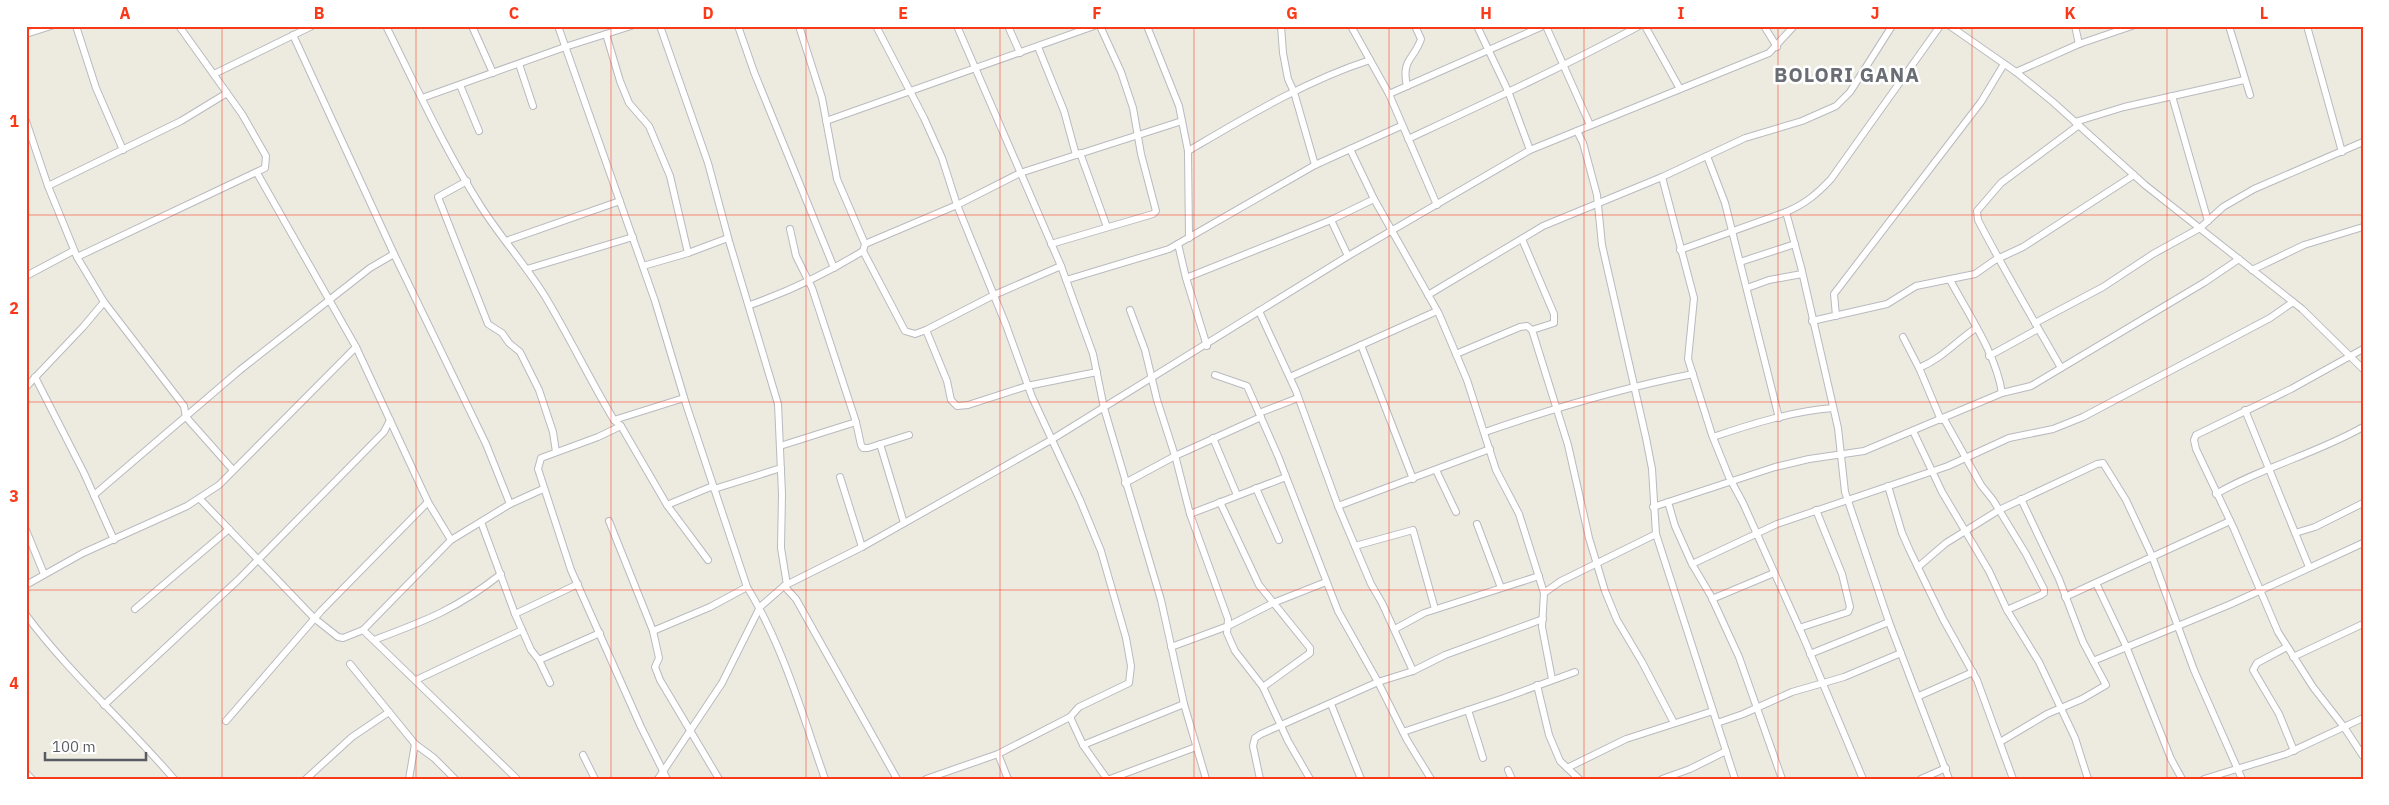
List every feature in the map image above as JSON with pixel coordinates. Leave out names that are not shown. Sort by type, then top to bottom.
[{"type":"street","points":[[26,34],[51,26]]},
{"type":"street","points":[[76,26],[96,88],[123,150]]},
{"type":"street","points":[[77,257],[265,168],[266,156],[242,114],[179,26]]},
{"type":"street","points":[[214,74],[312,26]]},
{"type":"street","points":[[386,26],[422,98],[480,204],[527,270],[560,321],[586,374],[614,420],[621,426],[667,505],[708,560]]},
{"type":"street","points":[[472,26],[493,73]]},
{"type":"street","points":[[558,26],[643,266],[684,398],[747,587],[760,607],[790,681],[825,779]]},
{"type":"street","points":[[422,98],[565,47],[632,26]]},
{"type":"street","points":[[660,26],[708,163],[728,238],[750,305],[778,404],[781,468],[781,548],[786,586],[796,599],[897,779]]},
{"type":"street","points":[[738,26],[754,72],[834,268]]},
{"type":"street","points":[[799,26],[822,98],[837,179],[864,247],[905,331],[915,334],[926,330],[994,295],[1061,266]]},
{"type":"street","points":[[876,26],[942,158],[957,205],[994,295],[1027,386],[1080,500],[1101,551],[1123,629],[1132,672],[1130,683],[1079,707],[1070,717],[998,754],[926,779]]},
{"type":"street","points":[[957,26],[1061,266],[1093,354],[1104,408],[1161,600],[1184,704],[1206,779]]},
{"type":"street","points":[[1008,26],[1020,53]]},
{"type":"street","points":[[826,121],[1094,26]]},
{"type":"street","points":[[1051,244],[1153,214],[1156,211],[1133,108],[1121,72],[1100,26]]},
{"type":"street","points":[[1147,26],[1174,91],[1188,151],[1189,238]]},
{"type":"street","points":[[1282,26],[1284,62],[1288,79],[1294,92],[1315,165]]},
{"type":"street","points":[[1351,26],[1388,94],[1437,205]]},
{"type":"street","points":[[1407,86],[1406,64],[1411,54],[1418,49],[1421,39],[1415,26]]},
{"type":"street","points":[[1477,26],[1508,91],[1530,150]]},
{"type":"street","points":[[1388,94],[1488,49],[1545,26],[1590,126]]},
{"type":"street","points":[[1408,139],[1563,67],[1639,26]]},
{"type":"street","points":[[1645,26],[1680,88]]},
{"type":"street","points":[[1764,26],[1777,47]]},
{"type":"street","points":[[658,779],[692,731],[722,683],[760,607],[786,586],[862,547],[1051,440],[1207,346],[1259,311],[1348,256],[1530,150],[1769,53],[1777,47],[1794,26]]},
{"type":"street","points":[[1428,295],[1543,226],[1662,177],[1745,138],[1802,121],[1836,106],[1850,92],[1892,26]]},
{"type":"street","points":[[1680,250],[1786,212],[1809,201],[1831,179],[1940,26]]},
{"type":"street","points":[[1950,26],[2016,72],[2078,124],[2134,175],[2293,302],[2363,369]]},
{"type":"street","points":[[2075,26],[2079,44]]},
{"type":"street","points":[[2016,72],[2079,44],[2132,26]]},
{"type":"street","points":[[2229,26],[2250,95]]},
{"type":"street","points":[[2307,26],[2342,152]]},
{"type":"street","points":[[606,34],[620,81],[629,103],[649,126],[670,176],[688,254]]},
{"type":"street","points":[[293,35],[394,254],[483,436],[510,504]]},
{"type":"street","points":[[1038,47],[1107,228]]},
{"type":"street","points":[[1188,151],[1294,92],[1346,68],[1370,60]]},
{"type":"street","points":[[519,64],[533,106]]},
{"type":"street","points":[[1836,316],[1834,294],[1981,102],[2004,64]]},
{"type":"street","points":[[2061,368],[2022,304],[2000,258],[1978,220],[1978,211],[2002,182],[2078,124],[2124,107],[2244,80]]},
{"type":"street","points":[[460,85],[479,131]]},
{"type":"street","points":[[48,186],[181,121],[227,93]]},
{"type":"street","points":[[2172,96],[2208,221]]},
{"type":"street","points":[[26,121],[48,186],[77,257],[104,302],[184,406],[186,416],[233,470]]},
{"type":"street","points":[[750,305],[781,294],[834,268],[864,247],[957,205],[1020,173],[1182,121]]},
{"type":"street","points":[[1066,280],[1178,244],[1272,188],[1315,165],[1401,126]]},
{"type":"street","points":[[1577,131],[1583,143],[1598,203],[1602,245],[1635,385],[1652,469],[1656,534],[1735,779]]},
{"type":"street","points":[[1989,356],[2103,287],[2153,254],[2200,228],[2223,207],[2254,189],[2363,142]]},
{"type":"street","points":[[1350,149],[1374,199],[1437,311],[1456,354],[1485,432],[1496,470],[1519,514],[1544,593],[1542,627],[1552,680]]},
{"type":"street","points":[[1707,156],[1717,177],[1732,231],[1779,418]]},
{"type":"street","points":[[257,173],[356,347],[428,502],[451,540]]},
{"type":"street","points":[[1812,321],[1887,304],[1916,286],[1975,274],[2000,258],[2023,247],[2134,175]]},
{"type":"street","points":[[1662,177],[1694,298],[1688,359],[1713,437],[1799,628],[1863,779]]},
{"type":"street","points":[[467,181],[438,196],[488,324],[493,329],[502,332],[509,343],[520,352],[539,390],[553,432],[556,452]]},
{"type":"street","points":[[1186,278],[1331,220],[1374,199]]},
{"type":"street","points":[[506,241],[620,200]]},
{"type":"street","points":[[1786,212],[1833,408],[1842,455],[1845,492],[1889,622],[1949,779]]},
{"type":"street","points":[[1331,220],[1348,256]]},
{"type":"street","points":[[2252,270],[2304,244],[2363,226]]},
{"type":"street","points":[[790,229],[796,256],[812,288],[863,448],[908,435]]},
{"type":"street","points":[[527,270],[633,237]]},
{"type":"street","points":[[643,266],[688,254],[728,238]]},
{"type":"street","points":[[1522,239],[1555,319],[1554,322],[1532,330]]},
{"type":"street","points":[[1178,244],[1186,278],[1207,346]]},
{"type":"street","points":[[1740,262],[1795,244]]},
{"type":"street","points":[[26,276],[74,251]]},
{"type":"street","points":[[94,495],[240,370],[328,299],[370,268],[394,254]]},
{"type":"street","points":[[1653,508],[1792,463],[1864,451],[2002,393],[2031,386],[2205,282],[2239,259]]},
{"type":"street","points":[[1747,288],[1769,280],[1802,274]]},
{"type":"street","points":[[1950,280],[1976,328],[2001,382],[2002,393]]},
{"type":"street","points":[[26,387],[104,302]]},
{"type":"street","points":[[1692,564],[1756,533],[1816,510],[1848,501],[1967,458],[2000,441],[2053,429],[2115,402],[2270,318],[2293,302]]},
{"type":"street","points":[[1130,310],[1153,378],[1157,400],[1175,456],[1190,514],[1210,574],[1228,619],[1228,633],[1235,651],[1263,687],[1282,724],[1288,742],[1310,779]]},
{"type":"street","points":[[1259,311],[1290,376],[1338,506],[1370,584],[1382,602],[1413,670]]},
{"type":"street","points":[[1290,376],[1437,311]]},
{"type":"street","points":[[1456,354],[1520,327],[1527,326],[1532,330],[1557,407],[1589,538],[1598,562],[1605,591],[1617,620],[1642,662],[1674,723]]},
{"type":"street","points":[[1919,368],[1940,359],[1954,344],[1976,328]]},
{"type":"street","points":[[926,330],[947,381],[951,400],[957,406],[1027,386],[1096,372]]},
{"type":"street","points":[[1903,337],[1943,419],[1981,485],[2026,554],[2044,593],[2007,610]]},
{"type":"street","points":[[1361,345],[1413,479]]},
{"type":"street","points":[[26,585],[44,574],[200,498],[219,485],[356,347]]},
{"type":"street","points":[[2363,349],[2349,355],[2291,389],[2196,435],[2194,440],[2196,449],[2230,521],[2278,632],[2293,657],[2363,756]]},
{"type":"street","points":[[1485,432],[1557,407],[1635,385],[1693,374]]},
{"type":"street","points":[[1215,375],[1247,386],[1286,477],[1338,611],[1378,682],[1402,732],[1429,778]]},
{"type":"street","points":[[35,377],[94,495],[114,540]]},
{"type":"street","points":[[614,420],[684,398]]},
{"type":"street","points":[[1125,483],[1175,456],[1298,398]]},
{"type":"street","points":[[1713,437],[1811,410],[1833,408]]},
{"type":"street","points":[[2245,410],[2309,567]]},
{"type":"street","points":[[104,705],[257,560],[384,432],[390,420]]},
{"type":"street","points":[[780,446],[856,422]]},
{"type":"street","points":[[621,426],[598,437],[541,458],[538,464],[543,489],[578,584],[641,727],[667,779]]},
{"type":"street","points":[[2216,494],[2242,479],[2270,470],[2363,427]]},
{"type":"street","points":[[1914,430],[1931,471],[1964,532],[1989,572],[2007,610],[2039,662],[2075,738],[2088,779]]},
{"type":"street","points":[[1213,438],[1237,495]]},
{"type":"street","points":[[880,444],[904,523]]},
{"type":"street","points":[[1338,506],[1490,449]]},
{"type":"street","points":[[1918,567],[1946,543],[1999,510],[2097,464],[2103,463],[2126,500],[2152,556],[2194,670],[2242,779]]},
{"type":"street","points":[[667,505],[714,488],[781,468]]},
{"type":"street","points":[[1436,470],[1456,512]]},
{"type":"street","points":[[840,477],[862,547]]},
{"type":"street","points":[[1190,514],[1286,477]]},
{"type":"street","points":[[1888,486],[1902,533],[1943,619],[1973,672],[2013,779]]},
{"type":"street","points":[[1256,488],[1279,540]]},
{"type":"street","points":[[200,498],[314,618],[338,637],[343,638],[363,630],[451,540],[510,504],[543,489]]},
{"type":"street","points":[[2000,742],[2060,708],[2105,687],[2106,683],[2093,661],[2065,598],[2059,579],[2021,499]]},
{"type":"street","points":[[226,721],[314,618],[428,502]]},
{"type":"street","points":[[1220,502],[1259,585],[1310,648],[1310,653],[1263,687]]},
{"type":"street","points":[[1668,502],[1675,526],[1692,564],[1712,599],[1739,658],[1782,779]]},
{"type":"street","points":[[2295,533],[2315,527],[2363,503]]},
{"type":"street","points":[[1799,628],[1848,612],[1850,607],[1842,574],[1816,510]]},
{"type":"street","points":[[609,521],[653,631],[659,658],[655,667],[660,680],[719,779]]},
{"type":"street","points":[[2065,598],[2230,521]]},
{"type":"street","points":[[481,522],[515,614],[531,650],[539,660],[550,682]]},
{"type":"street","points":[[1477,524],[1501,588]]},
{"type":"street","points":[[135,609],[228,529]]},
{"type":"street","points":[[26,530],[44,574]]},
{"type":"street","points":[[1356,546],[1413,530],[1435,609]]},
{"type":"street","points":[[1544,593],[1561,581],[1656,534]]},
{"type":"street","points":[[2093,661],[2179,626],[2363,543]]},
{"type":"street","points":[[1712,599],[1774,573]]},
{"type":"street","points":[[374,640],[435,618],[461,604],[501,574]]},
{"type":"street","points":[[1394,629],[1435,609],[1539,576]]},
{"type":"street","points":[[1171,647],[1228,626],[1273,604],[1326,582]]},
{"type":"street","points":[[2096,583],[2126,646],[2171,759],[2182,779]]},
{"type":"street","points":[[515,614],[578,584]]},
{"type":"street","points":[[653,631],[710,608],[747,587]]},
{"type":"street","points":[[26,615],[42,637],[104,705],[146,746],[174,779]]},
{"type":"street","points":[[1260,779],[1253,746],[1254,738],[1378,682],[1413,670],[1445,654],[1543,619]]},
{"type":"street","points":[[1810,654],[1889,622]]},
{"type":"street","points":[[2293,657],[2363,624]]},
{"type":"street","points":[[363,630],[517,779]]},
{"type":"street","points":[[416,680],[522,630]]},
{"type":"street","points":[[539,660],[600,633]]},
{"type":"street","points":[[2287,647],[2257,662],[2253,670],[2279,714],[2294,750]]},
{"type":"street","points":[[1717,723],[1792,692],[1822,684],[1901,653]]},
{"type":"street","points":[[350,664],[416,744],[434,758],[455,779]]},
{"type":"street","points":[[1402,732],[1574,672]]},
{"type":"street","points":[[1918,696],[1973,672]]},
{"type":"street","points":[[1538,685],[1549,735],[1560,761],[1579,779]]},
{"type":"street","points":[[1084,745],[1184,704]]},
{"type":"street","points":[[1331,704],[1361,779]]},
{"type":"street","points":[[1468,710],[1483,758]]},
{"type":"street","points":[[1567,768],[1626,739],[1713,711]]},
{"type":"street","points":[[306,779],[352,737],[389,712]]},
{"type":"street","points":[[1070,717],[1084,745],[1108,779],[1196,747]]},
{"type":"street","points":[[2204,779],[2294,750],[2363,718]]},
{"type":"street","points":[[409,779],[416,744]]},
{"type":"street","points":[[1662,779],[1690,769],[1726,751]]},
{"type":"street","points":[[998,754],[1005,778]]},
{"type":"street","points":[[583,755],[595,779]]},
{"type":"street","points":[[1921,779],[1946,768]]},
{"type":"street","points":[[1508,770],[1512,779]]},
{"type":"street","points":[[26,773],[32,779]]},
{"type":"district","name":"BOLORI GANA","points":[[1847,74]]}]
